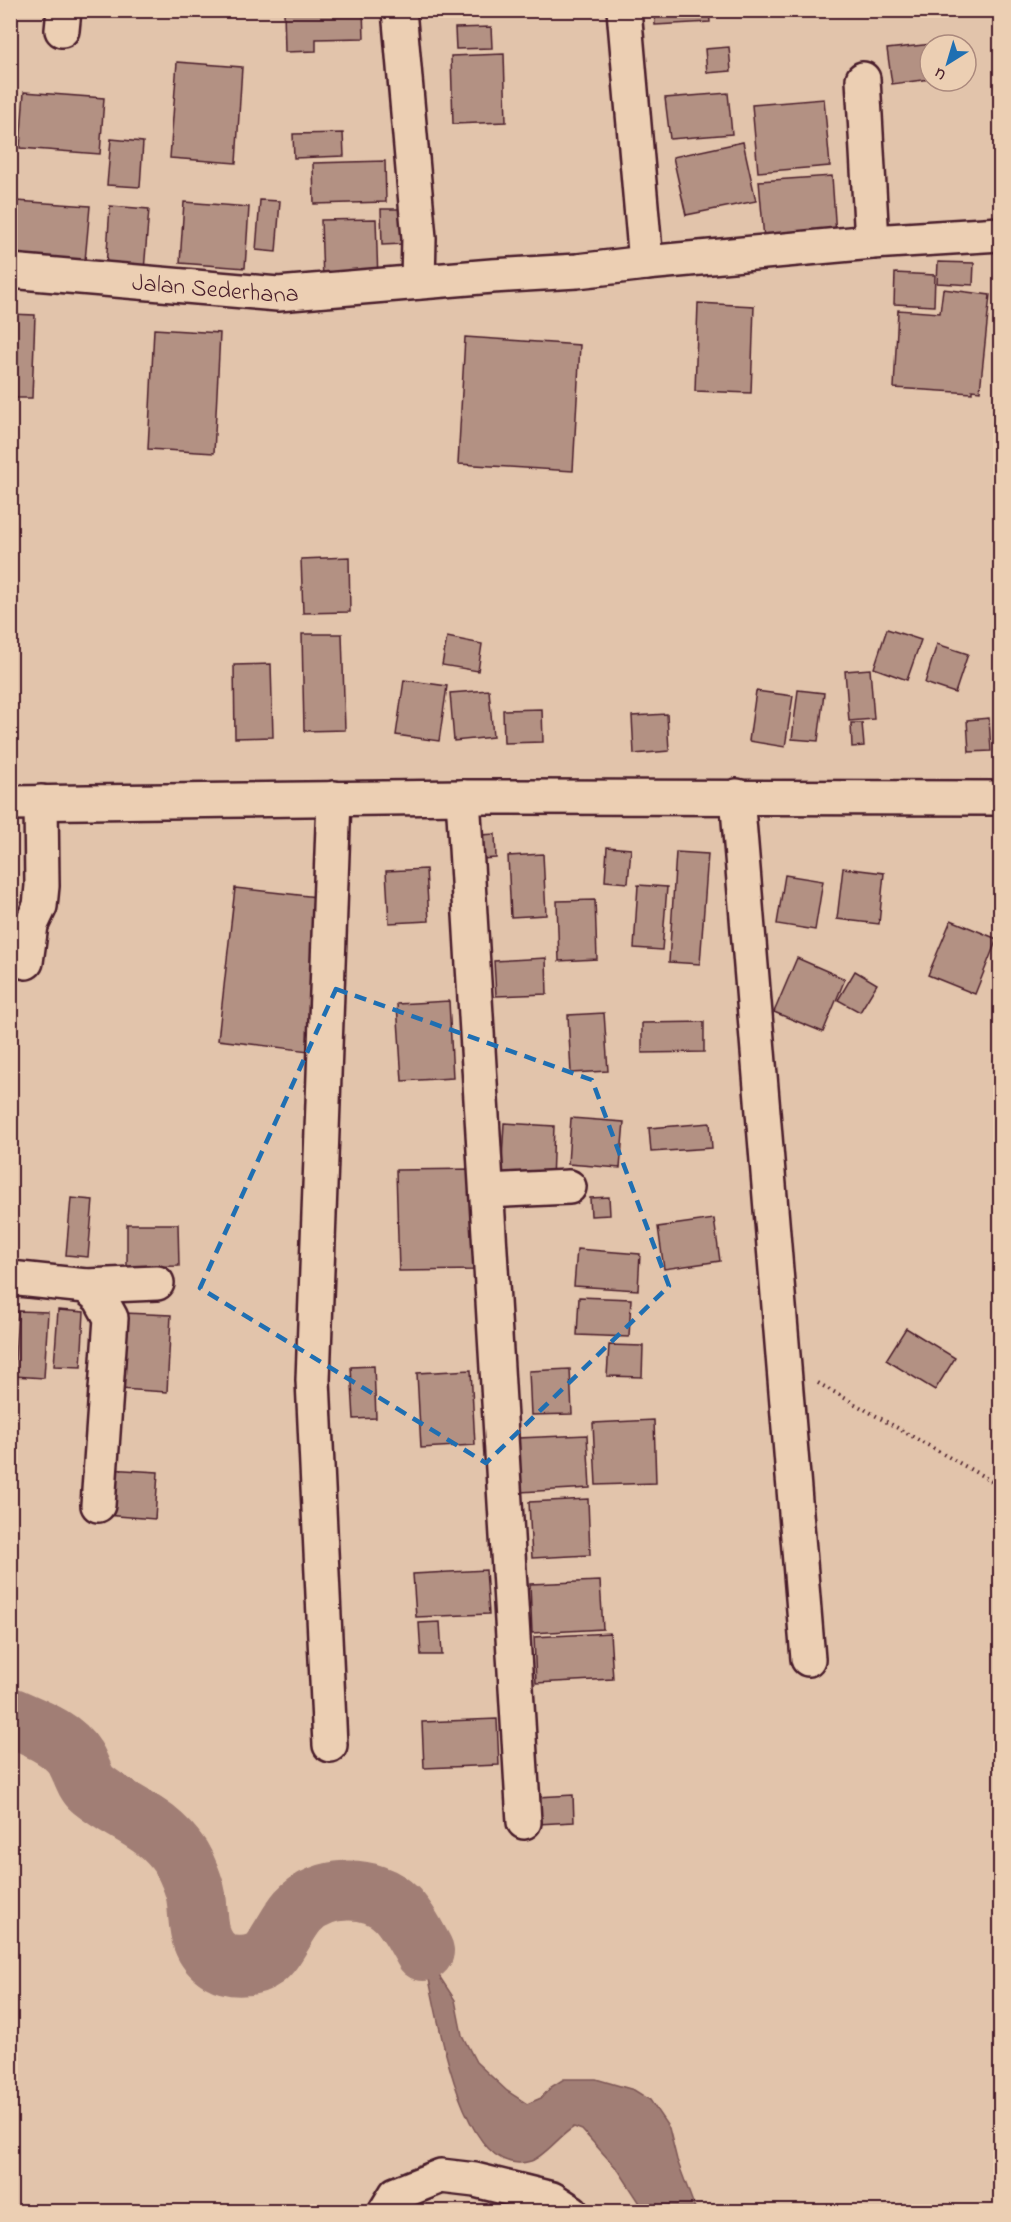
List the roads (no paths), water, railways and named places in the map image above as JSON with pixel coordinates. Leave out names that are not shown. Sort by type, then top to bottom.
[{"type":"main road","points":[[399,10],[419,238],[418,282]]},
{"type":"main road","points":[[624,10],[646,263]]},
{"type":"main road","points":[[863,79],[872,242]]},
{"type":"main road","name":"Jalan Sederhana","points":[[10,271],[275,294],[577,271],[872,242],[1000,234]]},
{"type":"main road","points":[[737,796],[808,1659]]},
{"type":"main road","points":[[463,797],[524,1822]]},
{"type":"main road","points":[[26,962],[31,925],[40,906],[42,886],[26,803],[463,797],[1000,798]]},
{"type":"main road","points":[[330,1745],[313,1380],[334,798]]},
{"type":"main road","points":[[487,1191],[569,1187]]},
{"type":"main road","points":[[10,1278],[86,1286],[157,1283]]},
{"type":"main road","points":[[86,1286],[99,1298],[111,1318],[98,1505]]},
{"type":"main road","points":[[385,2211],[396,2194],[441,2176],[475,2180],[552,2199],[572,2211]]},
{"type":"waterway","points":[[10,1717],[55,1738],[75,1758],[92,1789],[150,1827],[171,1845],[181,1858],[194,1887],[202,1940],[206,1948],[220,1961],[236,1966],[259,1962],[268,1955],[294,1916],[308,1902],[320,1896],[347,1890],[361,1891],[387,1901],[405,1919],[424,1951]]}]
